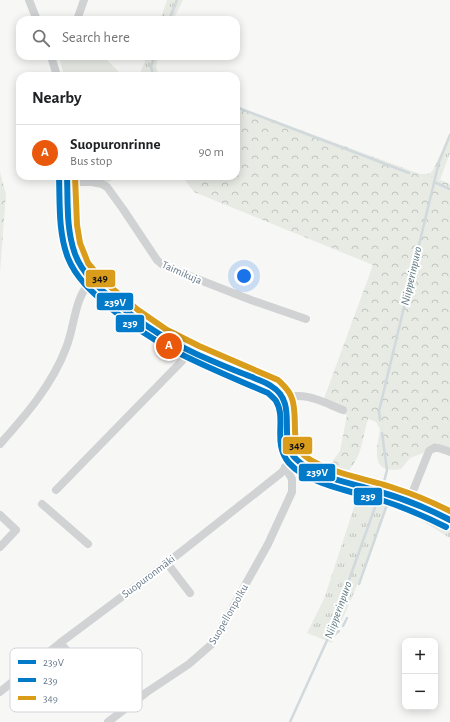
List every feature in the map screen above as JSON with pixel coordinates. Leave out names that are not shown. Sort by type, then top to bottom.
[{"type":"street","points":[[30,0],[36,16]]},
{"type":"street","points":[[78,16],[84,0]]},
{"type":"street","points":[[52,60],[56,72]]},
{"type":"street","points":[[67,180],[69,226],[71,240],[76,256],[83,269],[103,291],[138,320],[154,331],[188,350],[272,386],[280,392],[288,409],[288,441],[290,450],[294,458],[313,471],[410,501],[450,520]]},
{"type":"street","name":"Taimikuja","points":[[75,180],[102,184],[107,187],[157,260],[164,266],[251,300],[306,319]]},
{"type":"street","points":[[0,444],[44,391],[56,370],[67,347],[74,316],[81,298],[87,284],[92,280]]},
{"type":"street","points":[[56,490],[182,361],[188,350]]},
{"type":"street","points":[[284,399],[290,396],[302,396],[343,410]]},
{"type":"street","points":[[410,501],[429,451],[437,447],[450,452]]},
{"type":"street","name":"Suopuronmäki","points":[[54,648],[167,563],[281,473],[294,458]]},
{"type":"street","name":"Suopellonpolku","points":[[142,696],[189,664],[213,643],[268,544],[292,492],[292,479],[285,467]]},
{"type":"street","points":[[42,504],[88,544]]},
{"type":"street","points":[[0,515],[16,530],[0,547]]},
{"type":"street","points":[[167,563],[190,593]]},
{"type":"street","points":[[60,643],[64,648]]},
{"type":"street","name":"Suopuronmäki","points":[[0,692],[10,684]]},
{"type":"street","name":"Suopellonpolku","points":[[108,722],[121,712]]},
{"type":"green space","points":[[167,0],[183,0],[175,16],[161,16]]},
{"type":"green space","points":[[60,60],[107,60],[119,72],[63,72]]},
{"type":"green space","points":[[145,60],[158,60],[156,66],[158,72],[141,72]]},
{"type":"green space","points":[[240,107],[450,184],[450,449],[426,450],[423,453],[410,458],[401,469],[391,470],[384,468],[377,458],[380,429],[376,422],[368,419],[359,453],[347,473],[329,466],[340,451],[347,415],[322,404],[373,265],[194,192],[185,180],[240,180]]},
{"type":"green space","points":[[450,133],[450,153],[440,180],[426,174],[433,170]]},
{"type":"green space","points":[[0,172],[6,194],[0,273]]},
{"type":"green space","points":[[84,180],[111,180],[107,183]]},
{"type":"green space","points":[[360,489],[427,513],[450,525],[450,538],[406,511],[386,507],[356,588],[332,643],[307,633],[324,599]]},
{"type":"waterway","points":[[171,16],[177,0]]},
{"type":"waterway","points":[[152,72],[151,66],[153,60]]},
{"type":"waterway","points":[[240,109],[409,173]]},
{"type":"waterway","name":"Niipperinpuro","points":[[380,420],[379,411],[439,162],[450,135]]},
{"type":"waterway","points":[[434,182],[450,189]]},
{"type":"waterway","name":"Niipperinpuro","points":[[382,433],[387,470],[384,482]]},
{"type":"waterway","name":"Niipperinpuro","points":[[290,722],[329,636],[379,496]]},
{"type":"waterway","points":[[359,584],[389,499]]},
{"type":"waterway","points":[[343,626],[347,618]]},
{"type":"waterway","points":[[329,636],[334,635],[339,631]]},
{"type":"transit line","name":"239","points":[[59,180],[61,228],[68,258],[75,272],[108,306],[127,321],[165,346],[184,356],[268,393],[276,401],[279,408],[280,439],[284,455],[289,463],[297,470],[320,482],[392,504],[446,527]]},
{"type":"transit line","name":"239V","points":[[67,180],[70,235],[75,254],[86,273],[107,295],[135,318],[171,341],[226,367],[266,383],[280,393],[286,411],[290,451],[304,466],[335,479],[405,500],[450,520]]},
{"type":"transit line","name":"349","points":[[75,180],[77,225],[80,243],[88,263],[101,279],[138,310],[167,330],[199,346],[278,380],[287,389],[291,396],[294,410],[296,440],[301,452],[308,458],[318,464],[344,474],[408,493],[450,511]]},
{"type":"place","name":"Suopuronrinne","points":[[169,346]]}]
